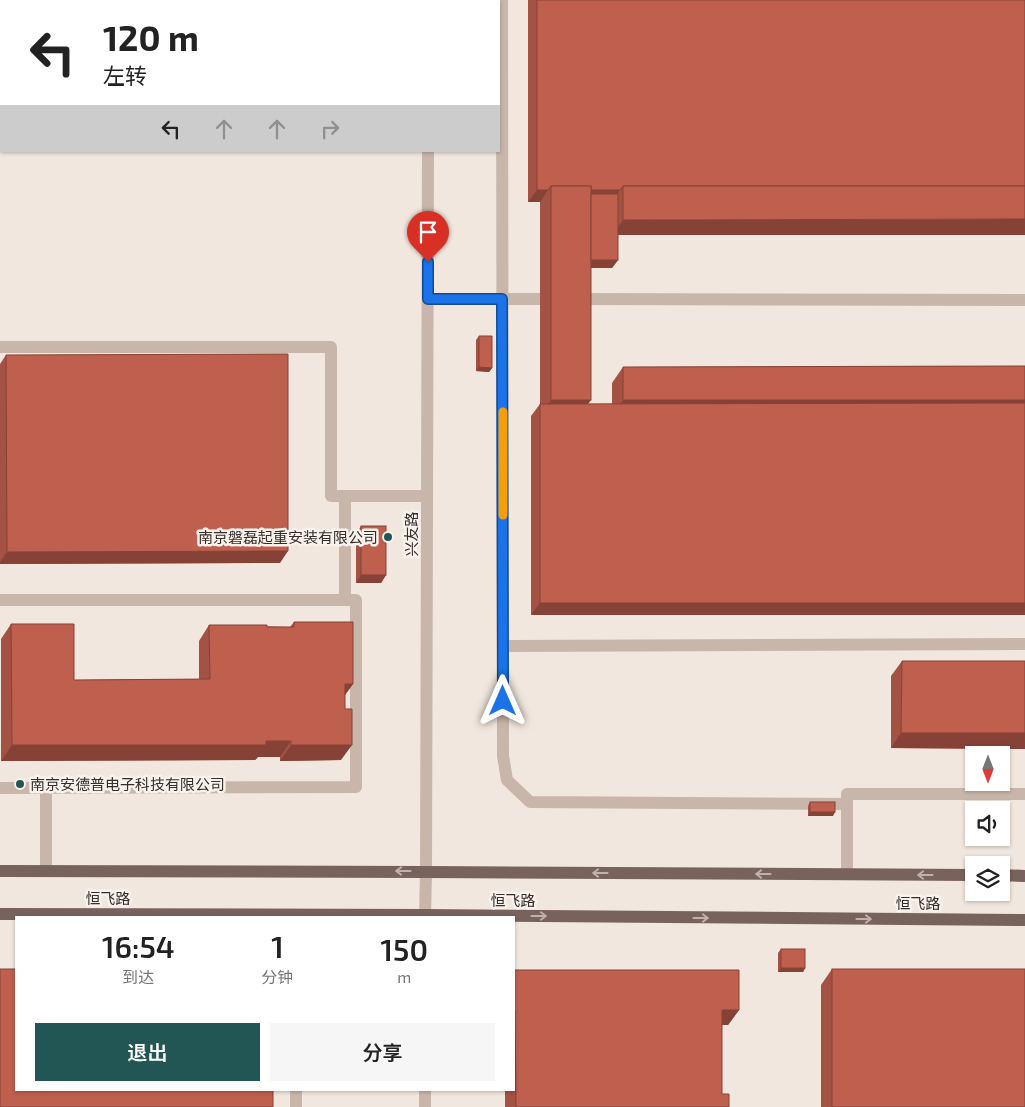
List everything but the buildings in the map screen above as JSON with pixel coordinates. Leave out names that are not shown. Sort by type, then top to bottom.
[{"type":"main road","name":"恒飞路","points":[[0,871],[965,875]]},
{"type":"main road","points":[[1010,875],[1025,876]]},
{"type":"main road","name":"恒飞路","points":[[0,914],[425,916]]},
{"type":"main road","name":"恒飞路","points":[[515,917],[1025,920]]},
{"type":"street","points":[[502,0],[503,756],[507,780],[530,802],[847,804]]},
{"type":"street","name":"兴友路","points":[[425,916],[428,152]]},
{"type":"street","points":[[428,299],[540,299]]},
{"type":"street","points":[[580,299],[1025,300]]},
{"type":"street","points":[[0,348],[331,347],[331,496],[427,496]]},
{"type":"street","points":[[345,496],[345,600]]},
{"type":"street","points":[[0,600],[356,600],[356,787],[0,788]]},
{"type":"street","points":[[503,646],[1025,644]]},
{"type":"street","points":[[46,788],[46,871]]},
{"type":"street","points":[[847,874],[847,794],[965,789]]},
{"type":"street","points":[[1002,791],[1025,794]]},
{"type":"street","points":[[296,1091],[296,1107]]},
{"type":"street","points":[[425,1091],[425,1107]]},
{"type":"slow traffic","points":[[503,412],[503,515]]},
{"type":"place","name":"南京磐磊起重安装有限公司","points":[[388,537]]},
{"type":"place","name":"南京安德普电子科技有限公司","points":[[20,784]]},
{"type":"route","points":[[428,262],[428,299],[502,299],[503,701]]}]
